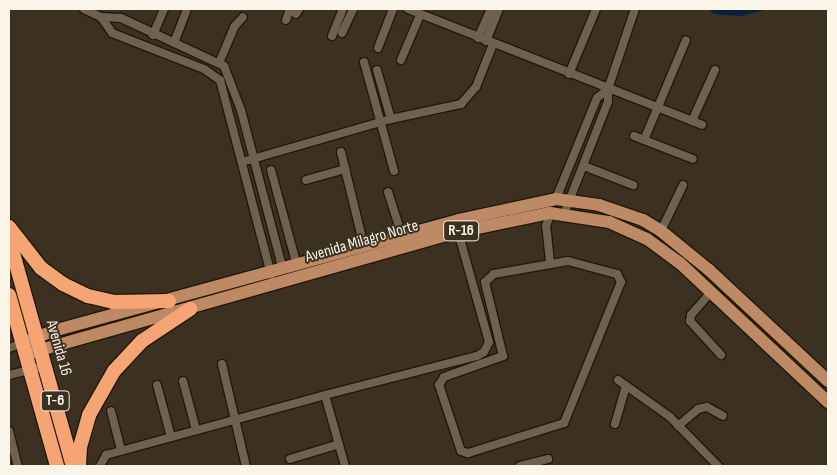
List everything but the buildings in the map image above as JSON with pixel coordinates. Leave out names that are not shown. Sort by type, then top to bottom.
[{"type":"highway","points":[[9,227],[41,268],[63,284],[88,296],[113,302],[169,301]]},
{"type":"highway","name":"Avenida 16","points":[[9,239],[73,466]]},
{"type":"highway","name":"Avenida 16","points":[[9,295],[58,466]]},
{"type":"highway","points":[[79,466],[80,447],[89,415],[114,371],[142,341],[190,309]]},
{"type":"main road","name":"Avenida Milagro Norte","points":[[38,343],[190,309],[278,277],[297,266],[364,246],[500,210],[556,200],[599,205],[622,212],[660,231],[709,270],[828,382]]},
{"type":"main road","name":"Avenida Milagro Norte","points":[[24,348],[169,301],[278,277],[458,232],[550,213],[609,222],[647,239],[681,264],[828,402]]},
{"type":"street","points":[[84,9],[101,17],[122,18],[153,35],[219,63],[228,74],[254,157],[276,242],[278,277]]},
{"type":"street","points":[[122,18],[125,9]]},
{"type":"street","points":[[153,35],[164,9]]},
{"type":"street","points":[[174,43],[187,9]]},
{"type":"street","points":[[332,36],[343,9]]},
{"type":"street","points":[[342,33],[352,9]]},
{"type":"street","points":[[378,48],[393,9]]},
{"type":"street","points":[[409,9],[489,43],[702,125]]},
{"type":"street","points":[[478,38],[491,9]]},
{"type":"street","points":[[242,162],[391,119],[461,104],[476,87],[500,9]]},
{"type":"street","points":[[569,74],[596,9]]},
{"type":"street","points":[[564,214],[571,201],[608,102],[608,89],[635,9]]},
{"type":"street","points":[[286,20],[295,11]]},
{"type":"street","points":[[401,60],[420,15]]},
{"type":"street","points":[[101,17],[112,33],[204,69],[216,77],[278,277]]},
{"type":"street","points":[[219,63],[234,27],[243,17]]},
{"type":"street","points":[[644,140],[686,40]]},
{"type":"street","points":[[364,62],[394,172]]},
{"type":"street","points":[[377,70],[391,119]]},
{"type":"street","points":[[692,121],[714,70]]},
{"type":"street","points":[[550,262],[546,226],[550,213],[597,98],[608,89]]},
{"type":"street","points":[[634,136],[693,159]]},
{"type":"street","points":[[341,152],[364,246]]},
{"type":"street","points":[[584,166],[633,185]]},
{"type":"street","points":[[306,180],[345,169]]},
{"type":"street","points":[[271,170],[297,266]]},
{"type":"street","points":[[660,231],[683,185]]},
{"type":"street","points":[[388,192],[402,236]]},
{"type":"street","points":[[100,466],[106,454],[476,356],[484,352],[489,342],[458,232]]},
{"type":"street","points":[[276,242],[289,237]]},
{"type":"street","points":[[550,262],[584,264],[618,274],[621,282],[564,423],[468,453],[461,451],[438,385],[444,377],[503,356],[485,282],[494,274],[550,262]]},
{"type":"street","points":[[711,292],[691,315],[690,321],[721,355]]},
{"type":"street","points":[[9,348],[24,348]]},
{"type":"street","points":[[222,364],[246,466]]},
{"type":"street","points":[[9,375],[45,366]]},
{"type":"street","points":[[183,380],[196,430]]},
{"type":"street","points":[[618,380],[648,399],[718,466]]},
{"type":"street","points":[[157,385],[171,437]]},
{"type":"street","points":[[615,424],[626,386]]},
{"type":"street","points":[[325,395],[346,466]]},
{"type":"street","points":[[678,426],[698,409],[707,407],[723,416]]},
{"type":"street","points":[[111,411],[121,450]]},
{"type":"street","points":[[9,431],[18,466]]},
{"type":"street","points":[[290,460],[339,444]]},
{"type":"street","points":[[520,466],[548,458]]},
{"type":"water","points":[[708,9],[769,9],[741,16],[714,14]]}]
